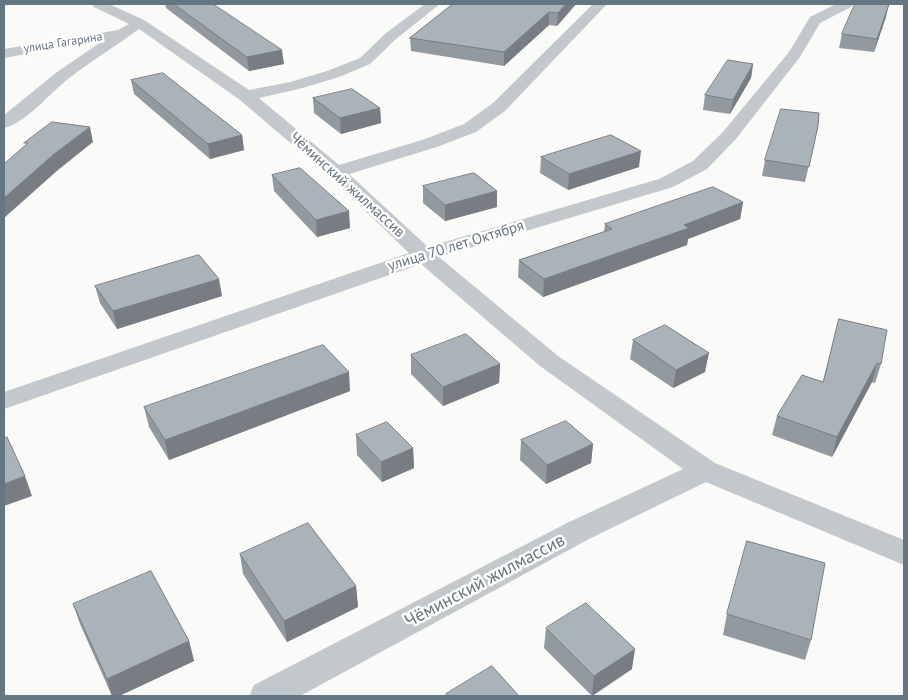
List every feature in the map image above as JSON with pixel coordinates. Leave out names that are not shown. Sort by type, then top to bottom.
[{"type":"street","name":"Чёминский жилмассив","points":[[99,4],[131,28],[246,96],[336,172],[424,255],[549,362],[705,470],[904,553]]},
{"type":"street","points":[[246,96],[293,86],[333,74],[365,61],[391,36],[433,4]]},
{"type":"street","points":[[336,172],[432,143],[470,128],[499,107],[600,4]]},
{"type":"street","name":"улица 70 лет Октября","points":[[4,401],[424,255],[666,183],[700,166],[729,136],[794,54],[815,20],[846,4]]},
{"type":"street","name":"улица Гагарина","points":[[4,53],[131,28]]},
{"type":"street","points":[[4,123],[63,75],[131,28]]},
{"type":"street","name":"Чёминский жилмассив","points":[[267,696],[578,531],[705,470]]},
{"type":"building","points":[[174,4],[213,4],[282,50],[247,57]]},
{"type":"building","points":[[453,4],[566,4],[558,13],[549,12],[504,52],[410,38]]},
{"type":"building","points":[[855,4],[889,4],[877,39],[842,34]]},
{"type":"building","points":[[728,60],[753,64],[733,100],[705,95]]},
{"type":"building","points":[[163,73],[242,135],[208,144],[131,80]]},
{"type":"building","points":[[352,89],[380,108],[340,118],[313,98]]},
{"type":"building","points":[[781,109],[819,113],[809,167],[765,160]]},
{"type":"building","points":[[52,122],[90,127],[54,154],[4,198],[4,164],[28,143],[24,143]]},
{"type":"building","points":[[611,135],[641,151],[569,174],[541,157]]},
{"type":"building","points":[[300,168],[349,211],[316,220],[272,175]]},
{"type":"building","points":[[474,173],[497,191],[445,205],[423,186]]},
{"type":"building","points":[[713,187],[743,202],[684,225],[689,228],[544,279],[519,260],[612,229],[605,224]]},
{"type":"building","points":[[199,255],[219,279],[113,311],[95,286]]},
{"type":"building","points":[[839,319],[887,330],[881,364],[877,363],[837,437],[777,416],[802,375],[823,382]]},
{"type":"building","points":[[665,325],[709,353],[676,370],[633,340]]},
{"type":"building","points":[[466,334],[500,364],[443,387],[411,355]]},
{"type":"building","points":[[323,345],[349,372],[165,440],[144,407]]},
{"type":"building","points":[[566,421],[593,444],[547,465],[521,440]]},
{"type":"building","points":[[387,422],[413,448],[381,462],[356,435]]},
{"type":"building","points":[[7,437],[25,476],[4,484],[4,439]]},
{"type":"building","points":[[308,523],[356,586],[284,621],[240,554]]},
{"type":"building","points":[[747,541],[825,563],[811,640],[727,614]]},
{"type":"building","points":[[151,571],[189,641],[107,679],[73,604]]},
{"type":"building","points":[[586,603],[635,649],[594,676],[546,628]]},
{"type":"building","points":[[492,666],[519,696],[448,696],[446,694]]}]
